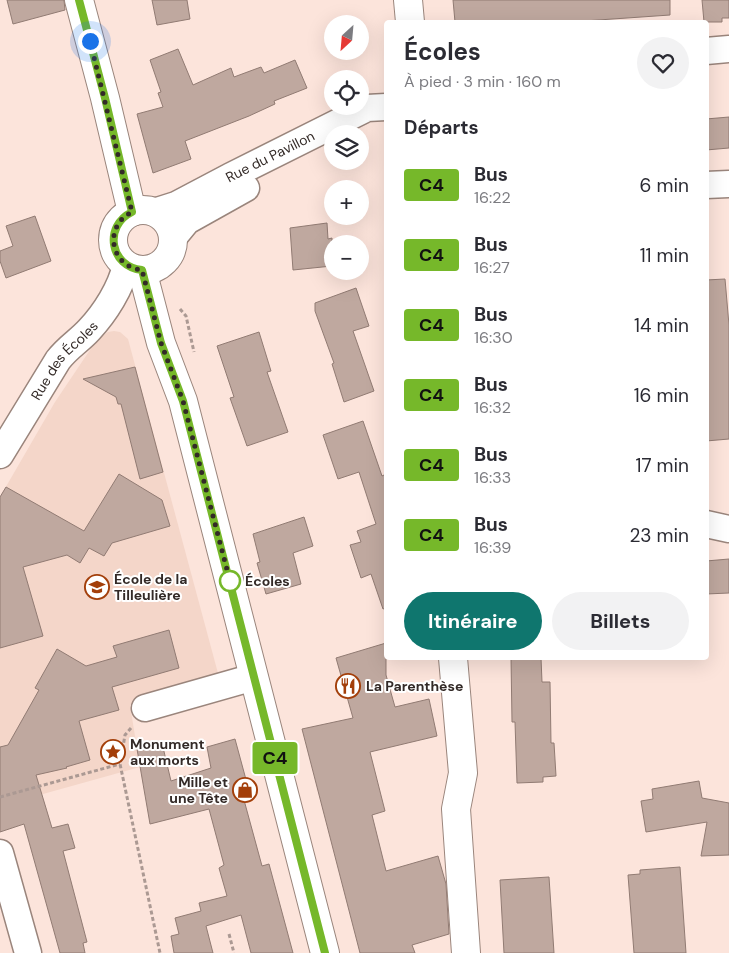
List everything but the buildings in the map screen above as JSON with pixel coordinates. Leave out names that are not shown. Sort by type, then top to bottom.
[{"type":"street","points":[[79,0],[105,98],[143,212]]},
{"type":"street","points":[[408,0],[410,20]]},
{"type":"street","points":[[709,51],[729,49]]},
{"type":"street","name":"Rue du Pavillon","points":[[143,212],[176,206],[231,176],[367,108],[384,108]]},
{"type":"street","name":"Rue du Pavillon","points":[[359,125],[384,109]]},
{"type":"street","name":"Rue du Pavillon","points":[[173,238],[187,221],[324,144]]},
{"type":"street","points":[[709,185],[729,184]]},
{"type":"street","points":[[142,268],[169,256],[173,238],[167,222],[143,212],[120,221],[113,234],[114,250],[119,258],[142,268],[177,335],[183,401],[325,953]]},
{"type":"street","name":"Rue des Écoles","points":[[0,455],[58,360],[99,318],[123,278],[142,268]]},
{"type":"street","points":[[709,525],[729,529]]},
{"type":"street","points":[[453,660],[462,773],[456,809],[466,953]]},
{"type":"street","points":[[145,708],[254,678]]},
{"type":"street","points":[[0,853],[28,953]]},
{"type":"path","points":[[145,708],[125,735],[120,764],[160,953]]},
{"type":"path","points":[[0,797],[120,764]]},
{"type":"path","points":[[229,934],[234,953]]},
{"type":"shaded area","name":"École de la Tilleulière","points":[[108,332],[120,332],[128,339],[219,677],[130,705],[140,767],[0,806],[0,497],[55,402],[96,341]]},
{"type":"bus line","name":"C4","points":[[79,0],[132,212],[127,214],[117,225],[113,234],[114,250],[126,265],[142,270],[161,343],[183,401],[325,953]]},
{"type":"place","name":"Écoles","points":[[230,581]]},
{"type":"place","name":"École de la Tilleulière","points":[[97,587]]},
{"type":"place","name":"La Parenthèse","points":[[348,686]]},
{"type":"place","name":"Monument aux morts","points":[[113,752]]},
{"type":"place","name":"Mille et une Tête","points":[[245,790]]},
{"type":"route","points":[[90,41],[132,212],[127,214],[117,225],[113,234],[114,250],[126,265],[142,270],[161,343],[183,401],[231,585],[230,581]]}]
